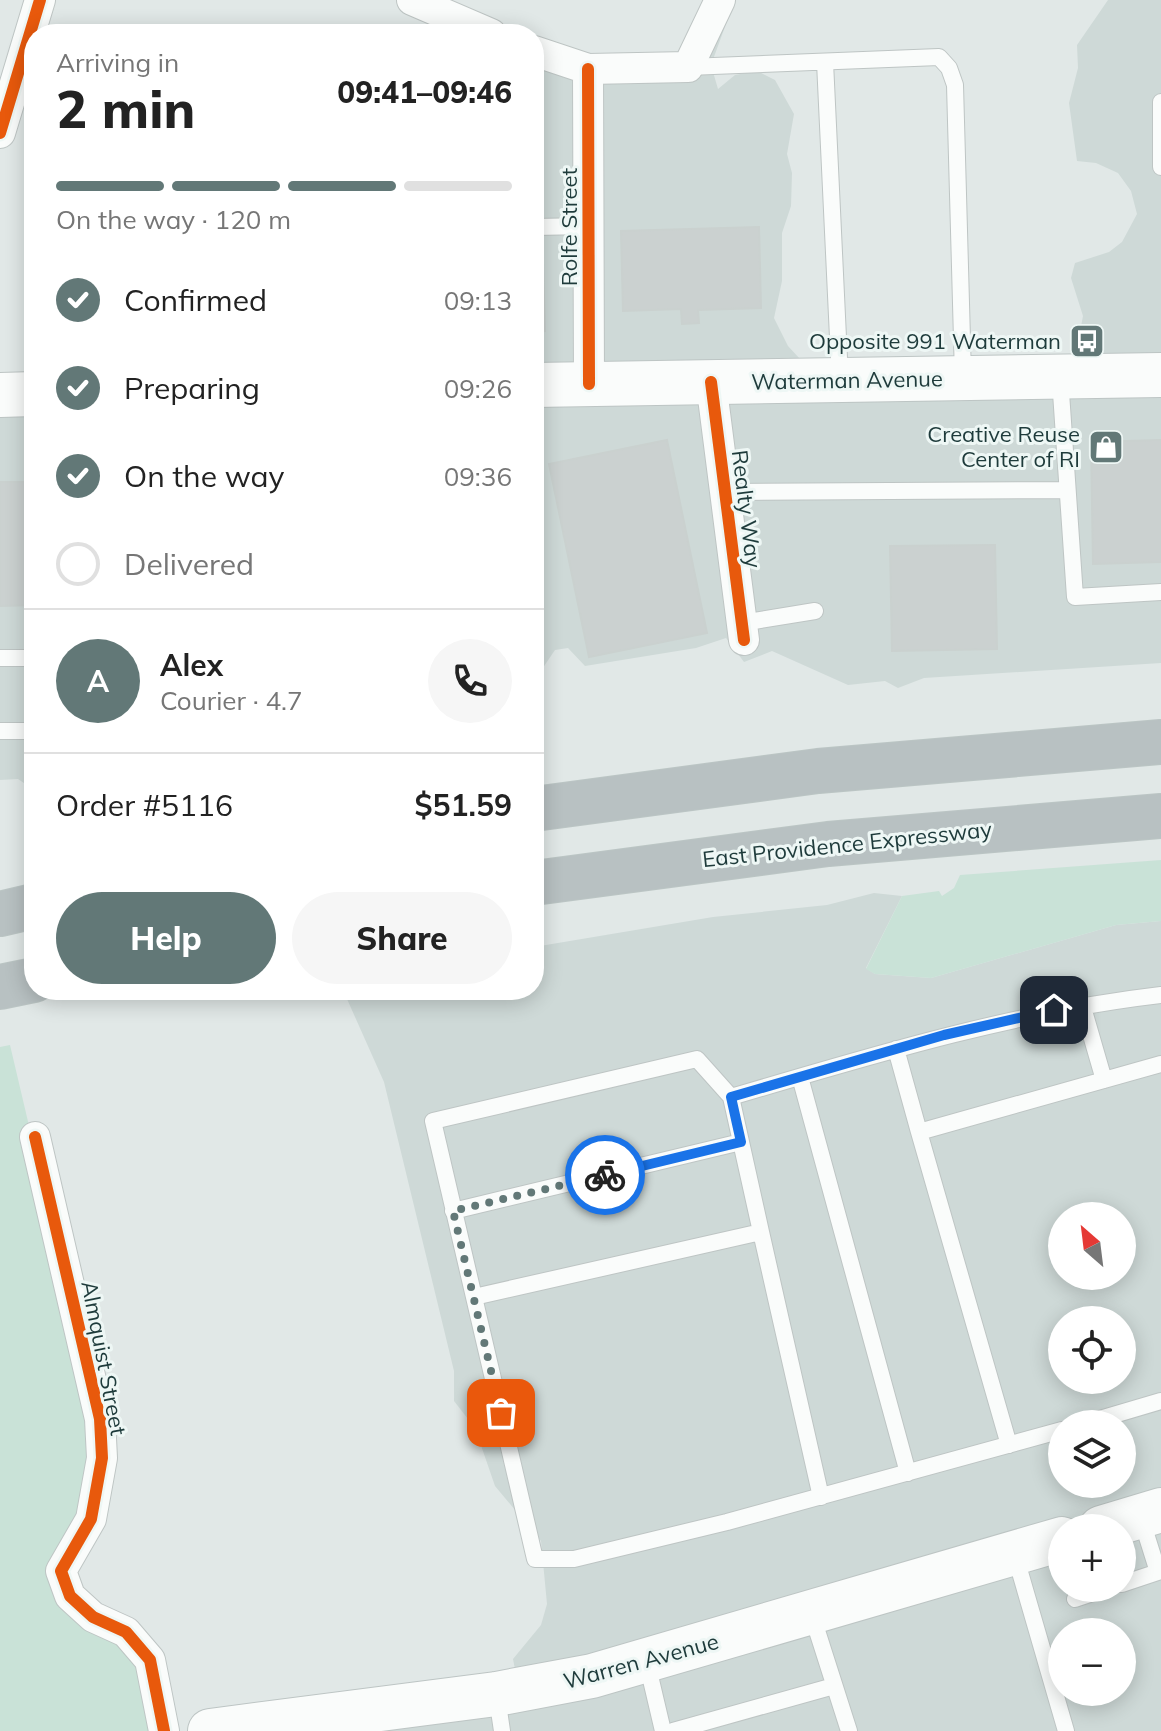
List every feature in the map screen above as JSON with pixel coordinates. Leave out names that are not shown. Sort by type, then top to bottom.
[{"type":"highway","points":[[544,808],[818,771],[1161,742]]},
{"type":"highway","name":"East Providence Expressway","points":[[544,882],[828,844],[1161,816]]},
{"type":"highway","points":[[0,914],[24,908]]},
{"type":"highway","points":[[0,987],[24,982]]},
{"type":"main road","name":"Waterman Avenue","points":[[544,385],[1161,375]]},
{"type":"main road","points":[[0,395],[24,394]]},
{"type":"main road","name":"Warren Avenue","points":[[232,1730],[499,1712],[646,1662],[1048,1543]]},
{"type":"street","points":[[33,24],[40,0]]},
{"type":"street","points":[[412,0],[448,8],[474,24]]},
{"type":"street","points":[[544,54],[588,69],[688,67],[720,0]]},
{"type":"street","points":[[0,133],[24,53]]},
{"type":"street","name":"Rolfe Street","points":[[588,69],[589,384]]},
{"type":"street","name":"Realty Way","points":[[711,382],[743,632]]},
{"type":"street","name":"Almquist Street","points":[[35,1137],[100,1419],[102,1458],[91,1519],[61,1571],[70,1596],[93,1617],[126,1632],[150,1660],[164,1731]]},
{"type":"lane","points":[[688,67],[939,57],[949,68],[955,85],[963,378]]},
{"type":"lane","points":[[825,62],[840,380]]},
{"type":"lane","points":[[1161,102],[1161,167]]},
{"type":"lane","points":[[544,227],[589,226]]},
{"type":"lane","points":[[1060,376],[1075,597],[1161,592]]},
{"type":"lane","points":[[725,492],[1067,490]]},
{"type":"lane","points":[[743,632],[815,611]]},
{"type":"lane","points":[[0,658],[24,658]]},
{"type":"lane","points":[[0,731],[24,731]]},
{"type":"lane","points":[[731,1097],[896,1049],[1082,1004],[1161,995]]},
{"type":"lane","points":[[1082,1004],[1104,1080]]},
{"type":"lane","points":[[896,1049],[1009,1445]]},
{"type":"lane","points":[[821,1497],[731,1097],[697,1059],[433,1121],[535,1559],[574,1559],[821,1497],[1048,1434]]},
{"type":"lane","points":[[919,1132],[1161,1064]]},
{"type":"lane","points":[[800,1077],[908,1473]]},
{"type":"lane","points":[[453,1211],[741,1142]]},
{"type":"lane","points":[[474,1297],[761,1232]]},
{"type":"lane","points":[[1130,1410],[1161,1401]]},
{"type":"lane","points":[[1136,1522],[1160,1572],[1136,1580]]},
{"type":"lane","points":[[1015,1554],[1066,1731]]},
{"type":"lane","points":[[811,1613],[849,1731]]},
{"type":"lane","points":[[646,1662],[663,1731]]},
{"type":"lane","points":[[673,1731],[834,1686]]},
{"type":"shaded area","points":[[1108,0],[1161,0],[1161,663],[924,678],[898,688],[885,681],[848,685],[772,651],[744,662],[726,638],[696,648],[585,666],[568,648],[555,650],[544,666],[544,53],[684,64],[730,13],[711,65],[718,89],[735,75],[757,71],[775,80],[794,114],[787,154],[792,173],[791,206],[782,233],[782,281],[774,318],[788,346],[800,359],[1099,379],[1078,342],[1083,316],[1071,278],[1075,263],[1109,252],[1122,242],[1137,214],[1131,191],[1118,173],[1096,163],[1077,161],[1069,103],[1078,68],[1077,45]]},
{"type":"shaded area","points":[[0,396],[24,396],[24,783],[18,779],[0,780]]},
{"type":"shaded area","points":[[874,893],[902,896],[866,968],[875,974],[931,978],[1116,925],[1161,921],[1161,1731],[262,1731],[518,1685],[513,1659],[541,1625],[547,1604],[541,1541],[495,1486],[475,1428],[454,1401],[454,1371],[384,1082],[347,1000],[544,1000],[544,945],[713,917],[827,905]]},
{"type":"green space","points":[[1161,860],[1161,921],[1116,925],[931,978],[875,974],[866,969],[902,896],[939,891],[942,896],[954,888],[960,875]]},
{"type":"green space","points":[[10,1045],[97,1415],[100,1450],[58,1571],[82,1623],[134,1656],[168,1731],[0,1731],[0,1047]]},
{"type":"building","points":[[759,227],[761,308],[698,310],[699,323],[682,324],[681,309],[623,311],[621,231]]},
{"type":"building","points":[[667,440],[707,633],[589,657],[549,464]]},
{"type":"building","points":[[1161,440],[1161,562],[1093,564],[1091,442]]},
{"type":"building","points":[[0,482],[24,482],[24,605],[0,606]]},
{"type":"building","points":[[995,545],[997,649],[892,651],[890,546]]},
{"type":"cycle path","points":[[33,24],[40,0]]},
{"type":"cycle path","points":[[0,133],[24,53]]},
{"type":"cycle path","points":[[588,69],[589,384]]},
{"type":"cycle path","points":[[711,382],[744,640]]},
{"type":"cycle path","points":[[35,1137],[100,1419],[102,1458],[91,1519],[61,1571],[70,1596],[93,1617],[126,1632],[150,1660],[164,1731]]},
{"type":"way so far","points":[[501,1413],[453,1211],[605,1175]]},
{"type":"place","name":"Opposite 991 Waterman","points":[[1087,341]]},
{"type":"place","name":"Creative Reuse Center of RI","points":[[1106,447]]},
{"type":"route","points":[[605,1175],[741,1142],[731,1097],[944,1035],[1054,1010]]}]
